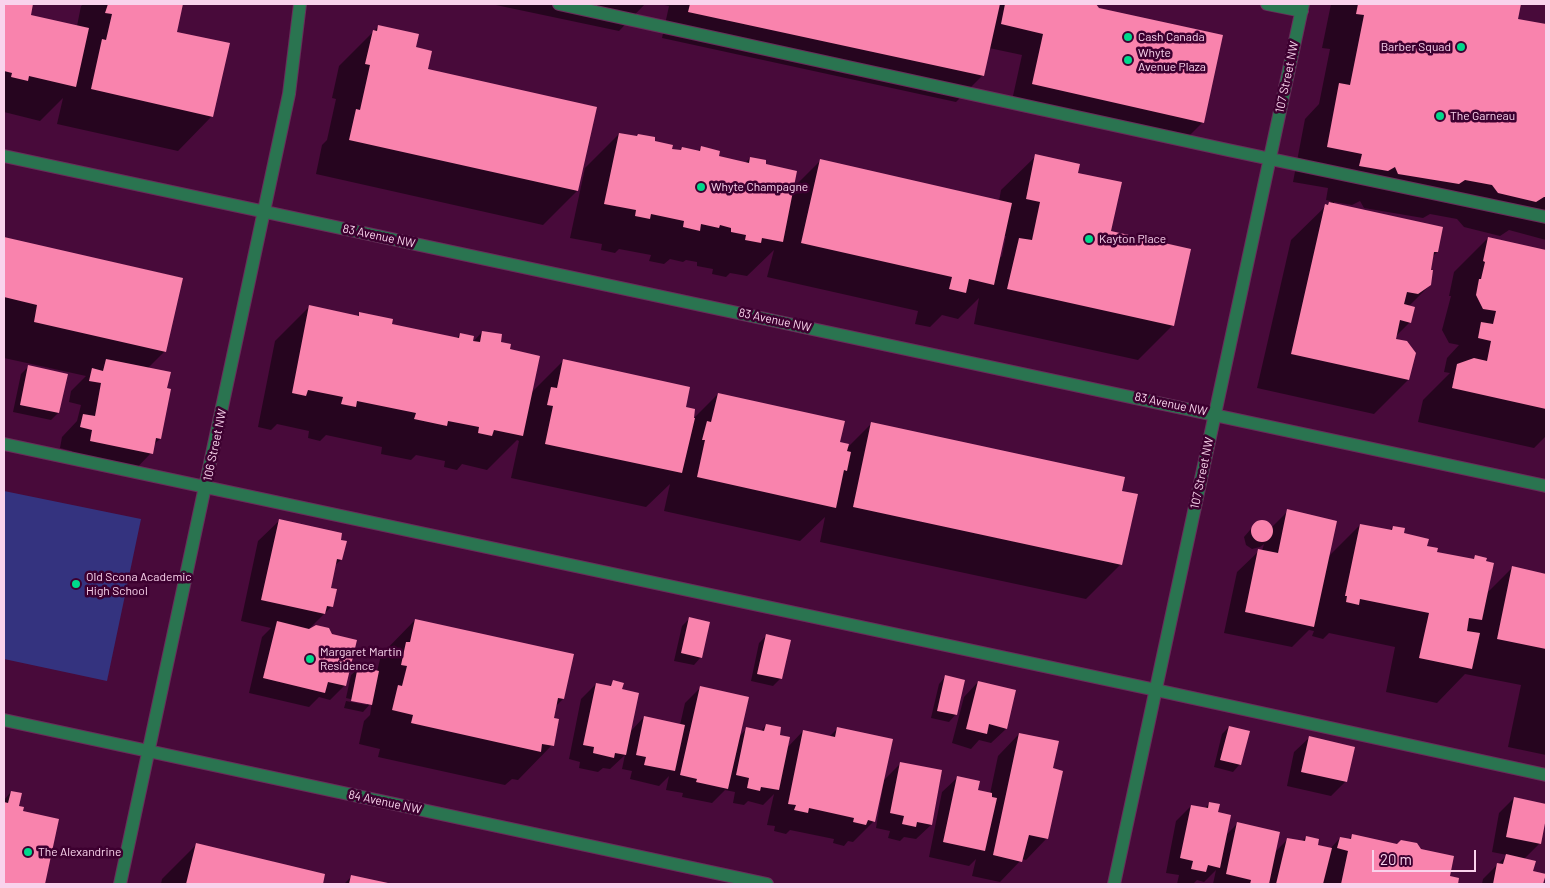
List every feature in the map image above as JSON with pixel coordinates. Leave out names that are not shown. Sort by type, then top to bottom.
[{"type":"street","name":"106 Street NW","points":[[120,884],[290,94],[300,4]]},
{"type":"street","points":[[559,4],[1270,159],[1546,217]]},
{"type":"street","points":[[1267,4],[1302,7]]},
{"type":"street","name":"107 Street NW","points":[[1114,884],[1302,7]]},
{"type":"street","name":"83 Avenue NW","points":[[4,156],[1546,486]]},
{"type":"street","points":[[4,444],[1546,775]]},
{"type":"street","name":"84 Avenue NW","points":[[4,720],[767,884]]},
{"type":"shaded area","name":"Old Scona Academic High School","points":[[4,491],[141,519],[107,681],[4,659]]},
{"type":"building","points":[[4,4],[33,4],[31,15],[89,28],[76,87],[29,76],[28,81],[11,77],[12,73],[4,71]]},
{"type":"building","points":[[108,4],[183,4],[177,32],[230,43],[213,117],[91,89],[102,39],[106,40],[112,14],[105,13]]},
{"type":"building","points":[[690,4],[1000,4],[984,76],[688,12]]},
{"type":"building","name":"Whyte Avenue Plaza","points":[[1005,4],[1096,4],[1099,8],[1223,35],[1204,123],[1032,84],[1043,34],[1001,24]]},
{"type":"building","name":"The Garneau","points":[[1358,4],[1521,4],[1518,19],[1546,24],[1546,197],[1536,202],[1498,193],[1492,185],[1465,180],[1459,184],[1398,174],[1395,167],[1388,171],[1359,166],[1362,154],[1327,147],[1339,83],[1350,85],[1364,15],[1356,14]]},
{"type":"building","points":[[378,25],[419,34],[416,47],[432,51],[428,69],[597,107],[578,191],[349,140],[356,109],[360,110],[370,65],[365,64],[373,30],[377,31]]},
{"type":"building","name":"Whyte Champagne","points":[[619,133],[655,137],[655,141],[673,145],[672,149],[681,150],[682,147],[700,151],[701,146],[720,151],[719,156],[749,163],[750,157],[766,160],[766,164],[797,171],[783,242],[762,238],[761,243],[745,240],[746,235],[731,232],[731,228],[720,225],[719,228],[701,224],[700,231],[683,227],[684,221],[651,214],[650,219],[635,216],[636,210],[604,204]]},
{"type":"building","name":"Kayton Place","points":[[1035,154],[1080,164],[1078,173],[1122,182],[1111,231],[1191,249],[1174,326],[1007,289],[1019,238],[1032,240],[1040,202],[1026,199]]},
{"type":"building","points":[[820,159],[1012,203],[994,285],[969,279],[966,293],[949,289],[952,277],[801,243]]},
{"type":"building","points":[[1329,202],[1443,227],[1438,252],[1434,252],[1431,285],[1418,294],[1407,292],[1404,304],[1415,307],[1411,323],[1400,320],[1396,339],[1407,341],[1416,353],[1409,380],[1291,354],[1325,204],[1328,205]]},
{"type":"building","points":[[4,237],[183,278],[166,352],[34,322],[37,305],[4,297]]},
{"type":"building","points":[[1488,237],[1546,250],[1546,409],[1452,388],[1457,364],[1474,358],[1487,361],[1491,341],[1478,338],[1481,322],[1493,324],[1496,311],[1483,309],[1476,295],[1485,262],[1483,261]]},
{"type":"building","points":[[309,305],[359,316],[359,312],[393,319],[392,324],[459,338],[460,333],[474,336],[473,341],[480,342],[482,331],[502,334],[501,342],[511,344],[510,349],[540,356],[523,436],[494,430],[492,436],[478,433],[479,427],[448,421],[447,426],[414,419],[416,413],[357,401],[356,407],[341,404],[343,397],[308,390],[306,396],[292,393]]},
{"type":"building","points":[[106,359],[171,372],[167,388],[171,389],[161,439],[156,438],[153,454],[90,441],[92,430],[80,427],[83,414],[95,416],[101,383],[89,381],[92,368],[103,371]]},
{"type":"building","points":[[563,359],[690,387],[686,407],[695,409],[695,418],[682,473],[545,444],[553,406],[547,405],[551,387],[557,388]]},
{"type":"building","points":[[28,365],[68,374],[59,413],[20,405]]},
{"type":"building","points":[[718,393],[845,421],[840,442],[849,444],[847,451],[851,452],[847,471],[844,470],[836,508],[697,477],[705,440],[702,440],[707,421],[711,422]]},
{"type":"building","points":[[871,422],[1125,477],[1122,491],[1138,494],[1122,565],[853,507]]},
{"type":"building","points":[[1287,509],[1337,521],[1314,627],[1245,612],[1258,549],[1278,553]]},
{"type":"building","points":[[279,519],[342,533],[341,540],[347,541],[342,560],[337,559],[331,588],[337,589],[333,607],[327,606],[325,614],[261,600]]},
{"type":"building","points":[[1262,520],[1270,523],[1273,531],[1270,539],[1262,542],[1254,539],[1251,531],[1254,523]]},
{"type":"building","points":[[1360,524],[1392,530],[1393,526],[1405,528],[1404,533],[1429,539],[1427,546],[1438,548],[1437,552],[1474,559],[1475,555],[1487,558],[1486,561],[1494,563],[1482,620],[1469,618],[1467,631],[1480,633],[1472,669],[1419,658],[1429,613],[1360,599],[1359,605],[1346,602],[1347,596],[1345,596]]},
{"type":"building","points":[[1512,566],[1546,574],[1546,649],[1497,639]]},
{"type":"building","points":[[689,617],[710,622],[702,658],[681,653]]},
{"type":"building","points":[[415,619],[574,654],[564,699],[558,698],[554,718],[559,719],[554,746],[542,744],[541,752],[411,723],[413,715],[392,710],[398,685],[402,686],[407,666],[401,665],[406,642],[410,642]]},
{"type":"building","name":"Margaret Martin Residence","points":[[277,621],[309,629],[316,625],[329,628],[332,634],[357,640],[346,686],[328,682],[325,693],[263,678]]},
{"type":"building","points":[[766,634],[791,640],[782,679],[757,674]]},
{"type":"building","points":[[358,666],[379,671],[372,705],[351,701]]},
{"type":"building","points":[[945,675],[965,680],[957,715],[937,711]]},
{"type":"building","points":[[613,680],[624,683],[622,689],[639,693],[626,755],[615,753],[614,758],[593,753],[594,747],[583,745],[596,683],[611,686]]},
{"type":"building","points":[[978,681],[1016,690],[1007,729],[989,724],[987,734],[966,729]]},
{"type":"building","points":[[700,686],[749,697],[728,789],[696,782],[697,779],[680,775]]},
{"type":"building","points":[[644,716],[685,725],[675,771],[644,765],[646,757],[636,755]]},
{"type":"building","points":[[766,724],[781,727],[780,735],[790,737],[779,790],[761,787],[760,791],[747,788],[749,778],[736,775],[746,727],[764,731]]},
{"type":"building","points":[[1229,726],[1250,731],[1241,765],[1220,760]]},
{"type":"building","points":[[837,727],[893,739],[875,822],[868,820],[866,825],[853,822],[854,818],[809,808],[808,813],[794,810],[796,805],[788,804],[803,730],[835,737]]},
{"type":"building","points":[[1019,733],[1059,741],[1053,768],[1063,771],[1048,839],[1029,835],[1022,862],[993,855]]},
{"type":"building","points":[[1309,736],[1355,747],[1347,782],[1301,772]]},
{"type":"building","points":[[900,762],[942,770],[932,825],[917,822],[916,827],[902,824],[904,816],[890,813]]},
{"type":"building","points":[[957,776],[980,781],[978,790],[992,793],[992,797],[997,798],[985,851],[943,842]]},
{"type":"building","name":"The Alexandrine","points":[[11,791],[22,793],[19,806],[24,807],[23,811],[59,819],[45,884],[4,884],[4,802],[8,803]]},
{"type":"building","points":[[1514,797],[1546,804],[1546,818],[1541,844],[1506,837]]},
{"type":"building","points":[[1209,802],[1220,804],[1218,812],[1231,815],[1220,868],[1208,865],[1206,872],[1191,869],[1193,861],[1180,858],[1191,805],[1208,808]]},
{"type":"building","points":[[1237,822],[1280,832],[1269,884],[1250,884],[1251,880],[1226,874]]},
{"type":"building","points":[[1352,834],[1397,844],[1401,840],[1417,843],[1421,849],[1454,856],[1450,876],[1459,878],[1458,884],[1341,884],[1348,851],[1337,848],[1340,837],[1351,839]]},
{"type":"building","points":[[1306,836],[1319,839],[1318,845],[1332,848],[1323,884],[1276,884],[1287,838],[1305,841]]},
{"type":"building","points":[[196,843],[325,874],[323,884],[186,884]]},
{"type":"building","points":[[1506,854],[1536,861],[1533,871],[1546,874],[1543,884],[1493,884],[1497,863],[1503,864]]},
{"type":"building","points":[[351,875],[388,883],[388,884],[349,884]]},
{"type":"place","name":"Cash Canada","points":[[1128,37]]},
{"type":"place","name":"Barber Squad","points":[[1461,47]]},
{"type":"place","name":"Whyte Avenue Plaza","points":[[1128,60]]},
{"type":"place","name":"The Garneau","points":[[1440,116]]},
{"type":"place","name":"Whyte Champagne","points":[[701,187]]},
{"type":"place","name":"Kayton Place","points":[[1089,239]]},
{"type":"place","name":"Old Scona Academic High School","points":[[76,584]]},
{"type":"place","name":"Margaret Martin Residence","points":[[310,659]]},
{"type":"place","name":"The Alexandrine","points":[[28,852]]}]
